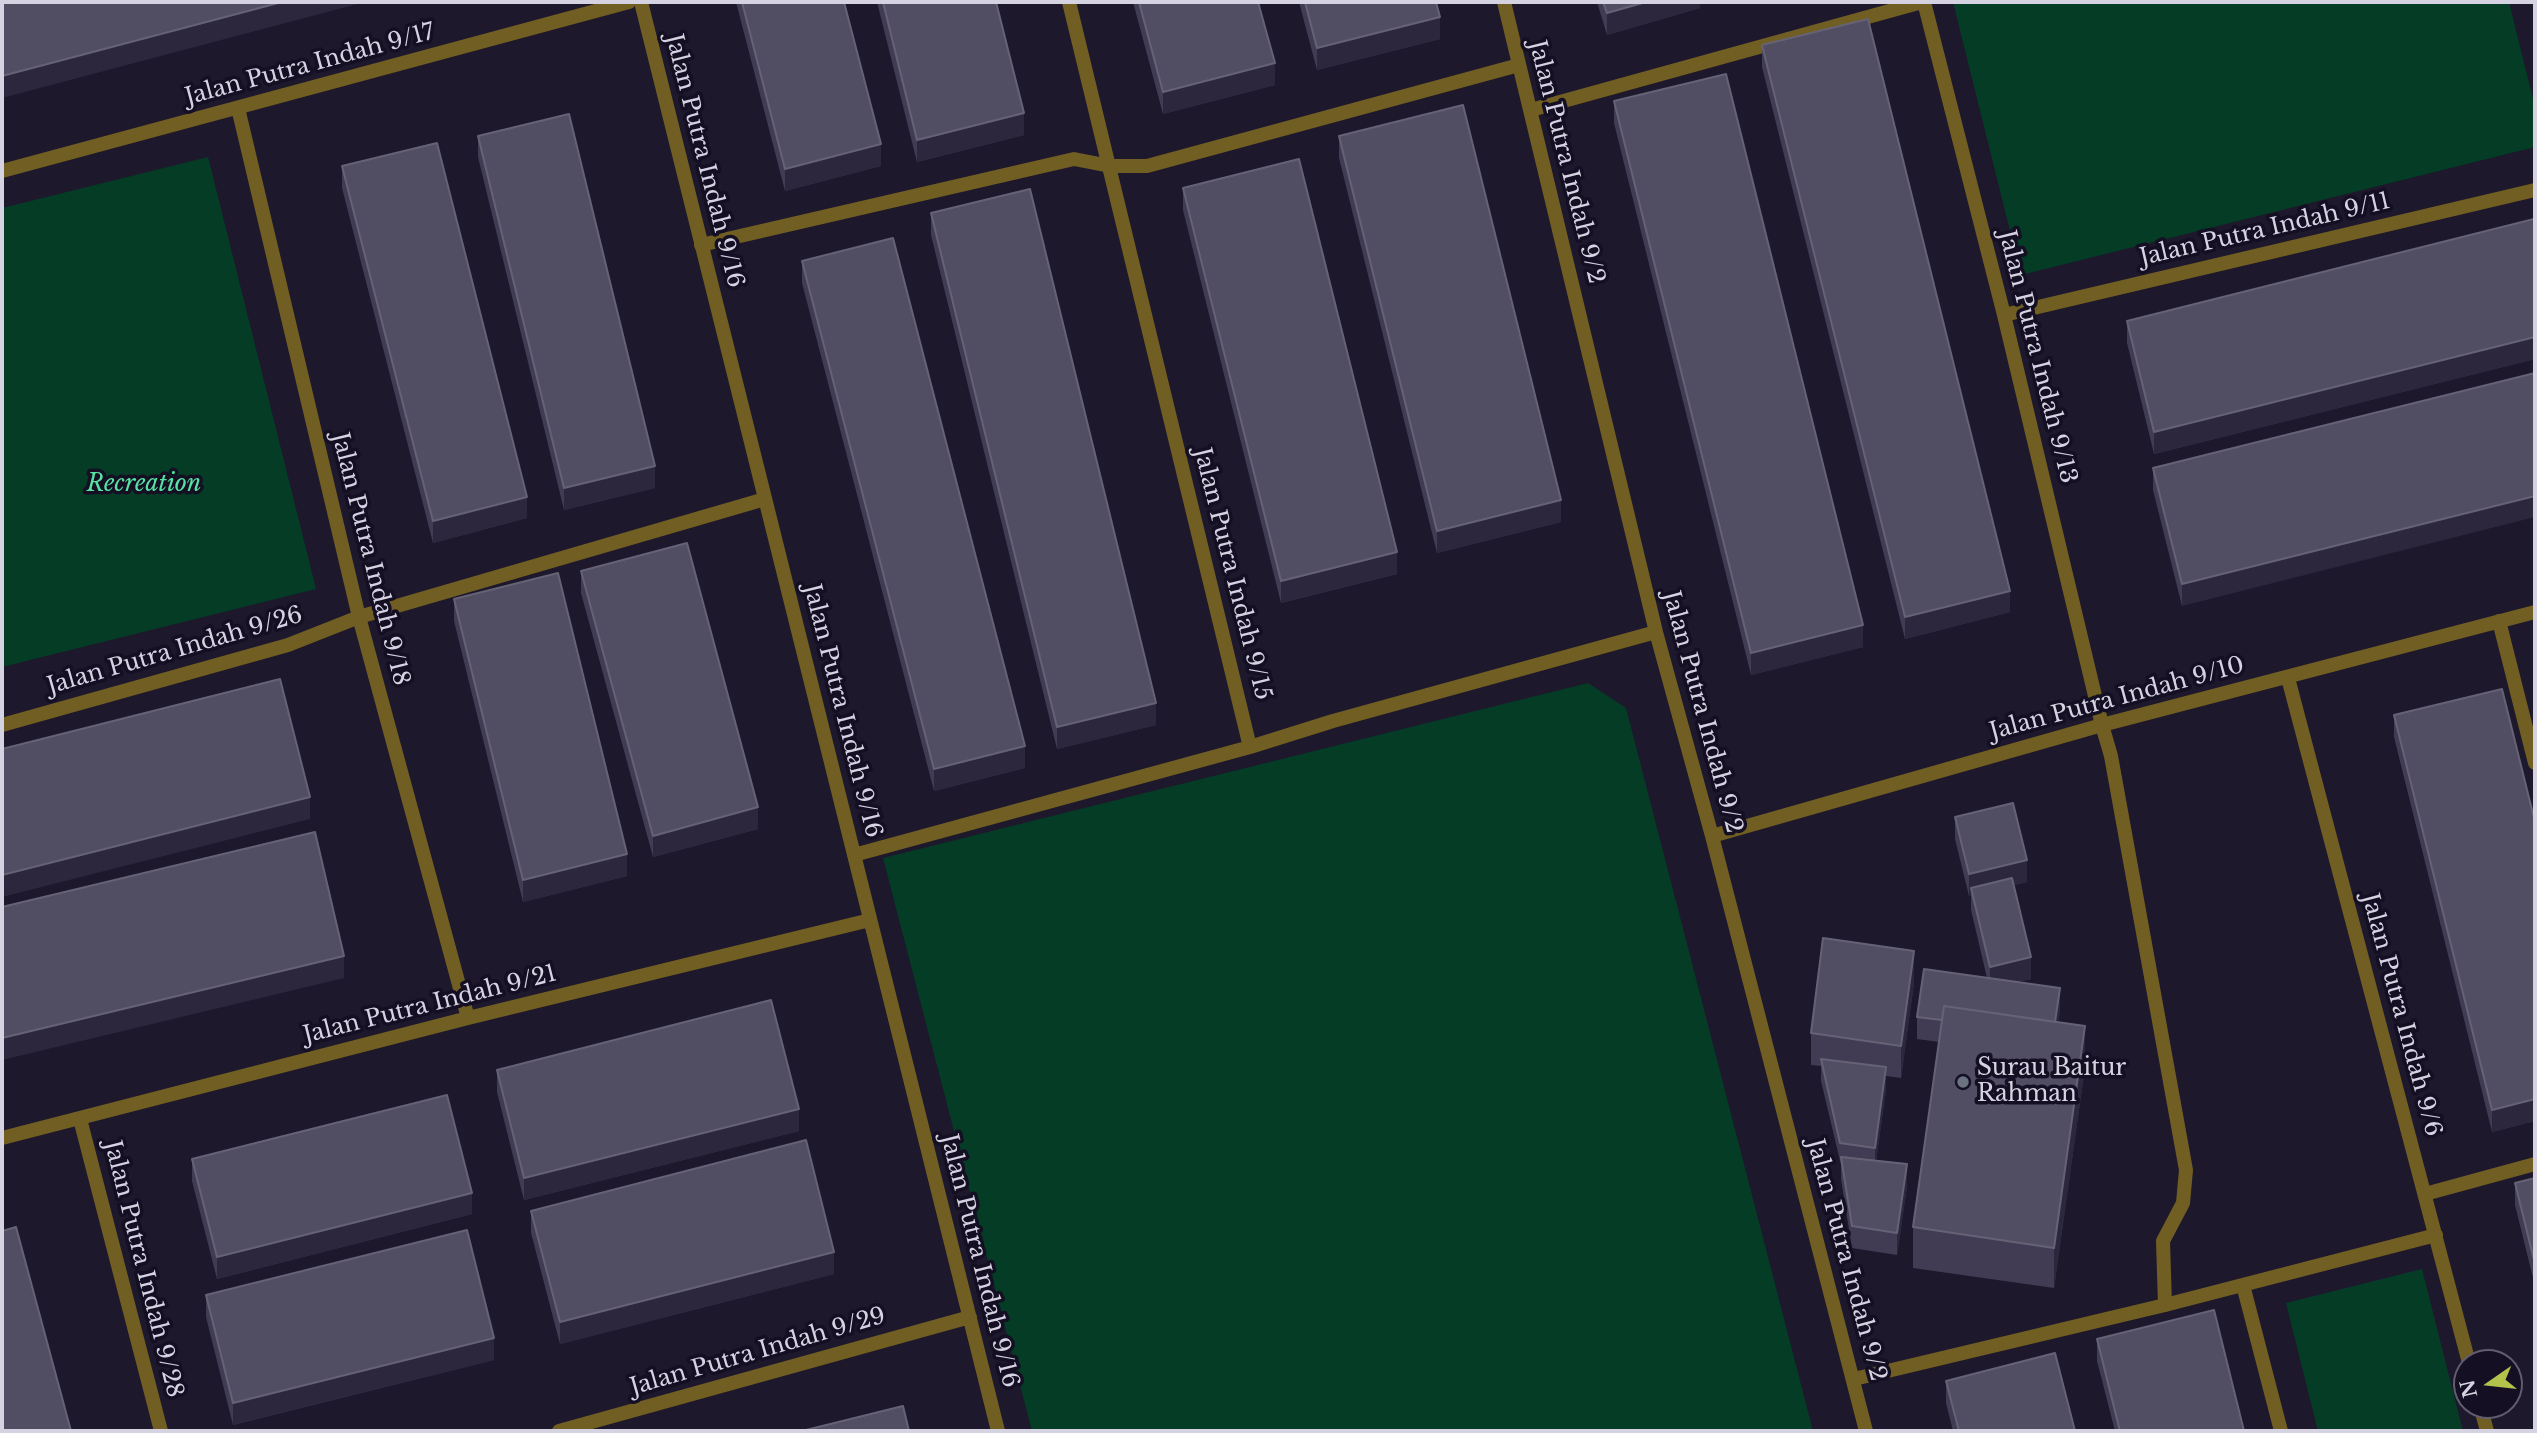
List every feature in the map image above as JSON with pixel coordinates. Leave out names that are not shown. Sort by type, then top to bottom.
[{"type":"street","name":"Jalan Putra Indah 9/17","points":[[2,170],[629,2]]},
{"type":"street","name":"Jalan Putra Indah 9/16","points":[[641,2],[998,1431]]},
{"type":"street","name":"Jalan Putra Indah 9/15","points":[[1069,2],[1250,747]]},
{"type":"street","name":"Jalan Putra Indah 9/2","points":[[1504,2],[1656,632],[1712,836],[1866,1431]]},
{"type":"street","points":[[1531,110],[1923,2]]},
{"type":"street","name":"Jalan Putra Indah 9/13","points":[[1923,2],[2004,315],[2116,783],[2186,1170],[2183,1203],[2163,1241],[2165,1305]]},
{"type":"street","points":[[701,245],[1074,159],[1110,166],[1147,166],[1519,65]]},
{"type":"street","name":"Jalan Putra Indah 9/18","points":[[238,108],[359,617],[468,1018]]},
{"type":"street","name":"Jalan Putra Indah 9/11","points":[[2004,315],[2535,190]]},
{"type":"street","name":"Jalan Putra Indah 9/26","points":[[2,725],[288,645],[359,617],[765,499]]},
{"type":"street","name":"Jalan Putra Indah 9/10","points":[[1712,836],[2102,725],[2535,612]]},
{"type":"street","points":[[2499,621],[2535,763]]},
{"type":"street","points":[[854,855],[1656,632]]},
{"type":"street","name":"Jalan Putra Indah 9/6","points":[[2288,678],[2465,1349]]},
{"type":"street","name":"Jalan Putra Indah 9/21","points":[[2,1138],[468,1018],[870,920]]},
{"type":"street","name":"Jalan Putra Indah 9/28","points":[[80,1119],[161,1431]]},
{"type":"street","points":[[2424,1194],[2535,1164]]},
{"type":"street","points":[[1854,1379],[2165,1305],[2435,1235]]},
{"type":"street","points":[[2243,1285],[2281,1431]]},
{"type":"street","name":"Jalan Putra Indah 9/29","points":[[559,1431],[970,1317]]},
{"type":"green space","points":[[1953,2],[2509,2],[2535,107],[2535,147],[2021,275]]},
{"type":"green space","name":"Recreation","points":[[208,157],[316,589],[2,667],[2,208]]},
{"type":"green space","points":[[1588,683],[1626,708],[1813,1431],[1032,1431],[883,858]]},
{"type":"green space","points":[[2422,1269],[2453,1391],[2453,1419],[2460,1419],[2463,1431],[2318,1431],[2286,1303]]},
{"type":"building","points":[[2,2],[282,2],[2,76]]},
{"type":"building","points":[[742,2],[844,2],[881,144],[785,169]]},
{"type":"building","points":[[883,2],[996,2],[1024,113],[917,140]]},
{"type":"building","points":[[1139,2],[1258,2],[1275,63],[1163,92]]},
{"type":"building","points":[[1305,2],[1436,2],[1440,17],[1317,48]]},
{"type":"building","points":[[1603,2],[1646,2],[1607,13]]},
{"type":"building","points":[[1868,19],[2010,591],[1905,617],[1762,45]]},
{"type":"building","points":[[1726,74],[1863,625],[1751,653],[1614,101]]},
{"type":"building","points":[[1463,105],[1561,500],[1437,531],[1339,136]]},
{"type":"building","points":[[569,114],[655,466],[564,488],[478,136]]},
{"type":"building","points":[[437,143],[527,497],[433,521],[342,166]]},
{"type":"building","points":[[1299,159],[1397,552],[1281,581],[1183,188]]},
{"type":"building","points":[[1030,189],[1156,703],[1057,727],[931,213]]},
{"type":"building","points":[[2534,219],[2535,337],[2154,432],[2127,321]]},
{"type":"building","points":[[893,238],[1025,746],[934,769],[802,261]]},
{"type":"building","points":[[2535,373],[2535,496],[2182,584],[2153,468]]},
{"type":"building","points":[[687,543],[758,807],[653,836],[581,571]]},
{"type":"building","points":[[558,573],[627,854],[523,880],[454,599]]},
{"type":"building","points":[[280,679],[310,797],[2,875],[2,749]]},
{"type":"building","points":[[2502,689],[2535,822],[2535,1099],[2492,1110],[2394,715]]},
{"type":"building","points":[[2013,803],[2027,860],[1969,874],[1955,817]]},
{"type":"building","points":[[315,832],[344,956],[2,1038],[2,907]]},
{"type":"building","points":[[2012,878],[2031,957],[1990,967],[1971,888]]},
{"type":"building","points":[[1823,938],[1914,951],[1901,1046],[1811,1033]]},
{"type":"building","points":[[1924,969],[2060,988],[2055,1022],[1944,1006],[1942,1020],[1917,1017]]},
{"type":"building","points":[[771,1000],[799,1109],[524,1178],[497,1070]]},
{"type":"building","points":[[1944,1006],[2085,1026],[2054,1248],[1913,1227]]},
{"type":"building","points":[[1821,1059],[1886,1067],[1875,1148],[1840,1143]]},
{"type":"building","points":[[447,1095],[472,1193],[217,1257],[192,1159]]},
{"type":"building","points":[[806,1140],[834,1252],[560,1322],[531,1211]]},
{"type":"building","points":[[1841,1157],[1907,1164],[1897,1233],[1852,1226]]},
{"type":"building","points":[[2535,1178],[2535,1264],[2515,1183]]},
{"type":"building","points":[[16,1227],[71,1431],[2,1431],[2,1231]]},
{"type":"building","points":[[467,1230],[494,1338],[233,1403],[206,1295]]},
{"type":"building","points":[[2214,1310],[2244,1431],[2120,1431],[2097,1339]]},
{"type":"building","points":[[2055,1353],[2075,1431],[1959,1431],[1946,1381]]},
{"type":"building","points":[[903,1406],[909,1431],[802,1431]]},
{"type":"place","name":"Surau Baitur Rahman","points":[[1963,1082]]}]
